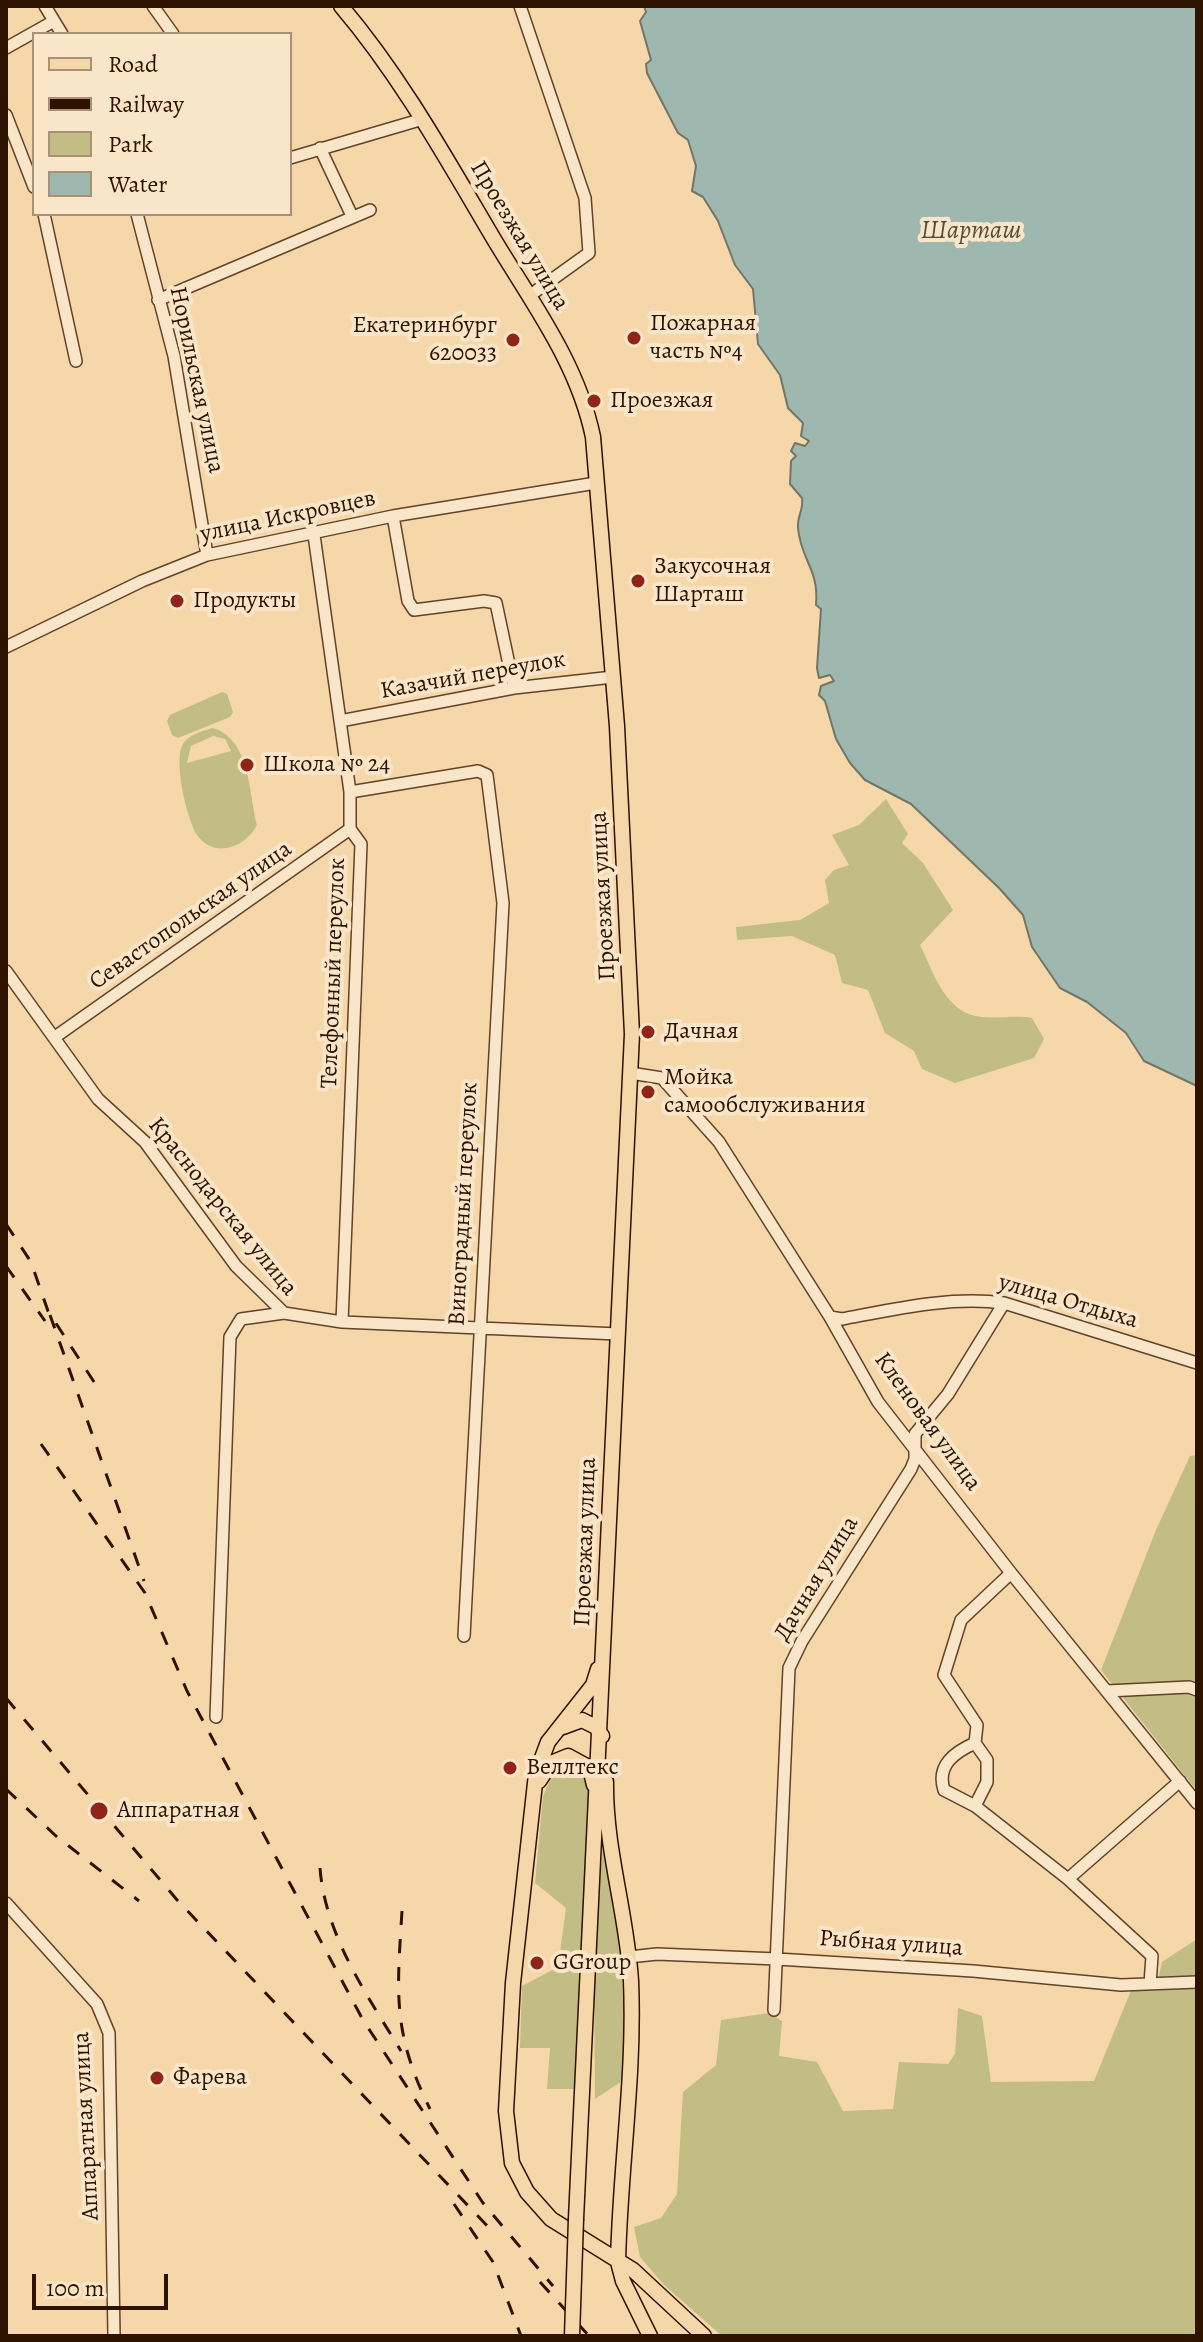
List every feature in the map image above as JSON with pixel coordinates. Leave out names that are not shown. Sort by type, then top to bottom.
[{"type":"main road","name":"Проезжая улица","points":[[341,6],[382,55],[559,346],[586,405],[596,483],[613,677],[629,935],[630,1073],[572,2336]]},
{"type":"main road","points":[[604,1641],[593,1685],[544,1750],[533,1796],[513,1983],[506,2111],[508,2150],[521,2183],[551,2219],[649,2283],[704,2336]]},
{"type":"main road","points":[[557,1730],[582,1720],[596,1727],[606,1774],[605,1813],[629,1957],[630,2079],[618,2262],[623,2281],[650,2336]]},
{"type":"main road","points":[[533,1796],[551,1763],[568,1756],[590,1768],[595,1805]]},
{"type":"street","points":[[45,6],[61,32]]},
{"type":"street","points":[[153,6],[172,32]]},
{"type":"street","points":[[520,6],[585,198],[589,253],[529,296]]},
{"type":"street","points":[[34,32],[54,21]]},
{"type":"street","points":[[6,48],[32,33]]},
{"type":"street","points":[[6,115],[32,182]]},
{"type":"street","points":[[292,157],[423,119]]},
{"type":"street","points":[[320,148],[352,216]]},
{"type":"street","points":[[158,300],[370,210]]},
{"type":"street","points":[[44,216],[76,361]]},
{"type":"street","name":"Норильская улица","points":[[137,216],[174,356],[207,555]]},
{"type":"street","name":"улица Искровцев","points":[[6,647],[142,581],[207,555],[393,516],[596,483]]},
{"type":"street","points":[[393,516],[408,601],[414,610],[484,601],[496,603],[514,688]]},
{"type":"street","name":"Телефонный переулок","points":[[314,535],[350,792],[350,829],[361,844],[342,1322]]},
{"type":"street","name":"Казачий переулок","points":[[340,721],[514,688],[613,677]]},
{"type":"street","name":"Виноградный переулок","points":[[350,792],[478,771],[487,775],[503,903],[464,1636]]},
{"type":"street","name":"Севастопольская улица","points":[[55,1037],[350,829]]},
{"type":"street","name":"Краснодарская улица","points":[[6,971],[98,1099],[145,1142],[236,1266],[284,1313]]},
{"type":"street","name":"Кленовая улица","points":[[630,1073],[662,1078],[719,1142],[830,1317],[878,1402],[1197,1803]]},
{"type":"street","name":"улица Отдыха","points":[[830,1317],[842,1319],[935,1303],[982,1300],[1004,1303],[1197,1363]]},
{"type":"street","name":"Дачная улица","points":[[774,2010],[789,1668],[802,1641],[911,1469],[915,1434],[948,1394],[1004,1303]]},
{"type":"street","points":[[284,1313],[342,1322],[618,1334]]},
{"type":"street","name":"Краснодарская улица","points":[[216,1717],[230,1337],[241,1319],[284,1313]]},
{"type":"street","points":[[1011,1573],[961,1620],[944,1675],[977,1725],[975,1743],[946,1763],[941,1781],[949,1795],[975,1806],[1068,1879],[1152,1956],[1150,1984]]},
{"type":"street","points":[[1107,1691],[1189,1687],[1197,1690]]},
{"type":"street","points":[[975,1743],[983,1751],[988,1771],[983,1793],[975,1806]]},
{"type":"street","points":[[1068,1879],[1180,1781]]},
{"type":"street","name":"Аппаратная улица","points":[[6,1903],[97,2004],[109,2033],[114,2336]]},
{"type":"street","name":"Рыбная улица","points":[[629,1957],[657,1954],[777,1959],[973,1971],[1121,1985],[1197,1982]]},
{"type":"green space","points":[[222,692],[227,694],[233,712],[230,717],[178,738],[172,735],[167,721],[170,715]]},
{"type":"green space","points":[[213,728],[225,734],[241,755],[257,825],[245,840],[229,848],[212,847],[197,835],[189,816],[180,773],[181,748],[185,741]],"holes":[[[213,736],[225,739],[231,751],[187,763],[191,746]]]},
{"type":"green space","points":[[886,799],[908,834],[902,843],[923,863],[953,910],[920,945],[942,990],[969,1014],[1032,1018],[1044,1039],[1034,1058],[955,1083],[922,1069],[914,1051],[885,1033],[868,990],[842,983],[835,955],[792,936],[737,940],[736,927],[800,920],[829,903],[825,880],[834,870],[849,865],[832,835],[859,825]]},
{"type":"green space","points":[[1197,1455],[1197,1791],[1101,1670],[1156,1530],[1190,1456]]},
{"type":"green space","points":[[565,1765],[581,1772],[587,1780],[589,1791],[577,2089],[547,2089],[550,2048],[520,2048],[522,1986],[558,1967],[566,1908],[535,1883],[543,1796],[556,1767]]},
{"type":"green space","points":[[603,1840],[621,1932],[625,2079],[595,2099],[594,1969]]},
{"type":"green space","points":[[1197,1939],[1197,2336],[722,2336],[665,2286],[640,2257],[634,2227],[661,2218],[677,2194],[683,2092],[716,2065],[721,2020],[769,2013],[782,2021],[779,2056],[817,2062],[843,2111],[893,2109],[899,2062],[948,2064],[955,2054],[958,2008],[982,2016],[991,2082],[1094,2081],[1132,1988],[1157,1984],[1162,1962]]},
{"type":"water","name":"Шарташ","points":[[644,6],[1197,6],[1197,1086],[1144,1061],[1126,1033],[1087,1002],[1060,988],[1032,947],[1023,915],[999,888],[911,804],[865,780],[850,763],[836,739],[825,701],[819,695],[821,686],[834,681],[830,675],[819,678],[817,668],[821,609],[816,605],[815,582],[800,539],[798,524],[802,498],[790,484],[791,461],[796,456],[791,451],[795,443],[805,446],[809,441],[801,436],[803,423],[788,408],[780,375],[758,344],[753,289],[735,265],[718,221],[703,197],[692,191],[696,166],[688,140],[678,133],[647,73],[646,64],[651,60],[640,21],[646,12]]},
{"type":"railway","points":[[6,1224],[31,1262],[48,1311],[96,1385]]},
{"type":"railway","points":[[6,1266],[45,1321]]},
{"type":"railway","points":[[50,1315],[144,1581]]},
{"type":"railway","points":[[41,1444],[145,1593],[187,1691],[363,2020],[483,2203],[553,2286]]},
{"type":"railway","points":[[6,1698],[178,1901],[496,2235]]},
{"type":"railway","points":[[6,1789],[56,1836],[139,1901]]},
{"type":"railway","points":[[320,1868],[330,1917],[339,1941],[401,2051]]},
{"type":"railway","points":[[402,1911],[399,1989],[403,2034],[430,2109]]},
{"type":"railway","points":[[454,2204],[493,2262],[521,2336]]},
{"type":"railway","points":[[540,2282],[589,2336]]},
{"type":"place","name":"Пожарная часть №4","points":[[634,338]]},
{"type":"place","name":"Екатеринбург 620033","points":[[513,340]]},
{"type":"place","name":"Проезжая","points":[[594,401]]},
{"type":"place","name":"Закусочная Шарташ","points":[[638,581]]},
{"type":"place","name":"Продукты","points":[[177,601]]},
{"type":"place","name":"Школа № 24","points":[[247,765]]},
{"type":"place","name":"Дачная","points":[[648,1032]]},
{"type":"place","name":"Мойка самообслуживания","points":[[648,1092]]},
{"type":"place","name":"Веллтекс","points":[[510,1768]]},
{"type":"place","name":"Аппаратная","points":[[99,1811]]},
{"type":"place","name":"GGroup","points":[[537,1963]]},
{"type":"place","name":"Фарева","points":[[157,2078]]}]
